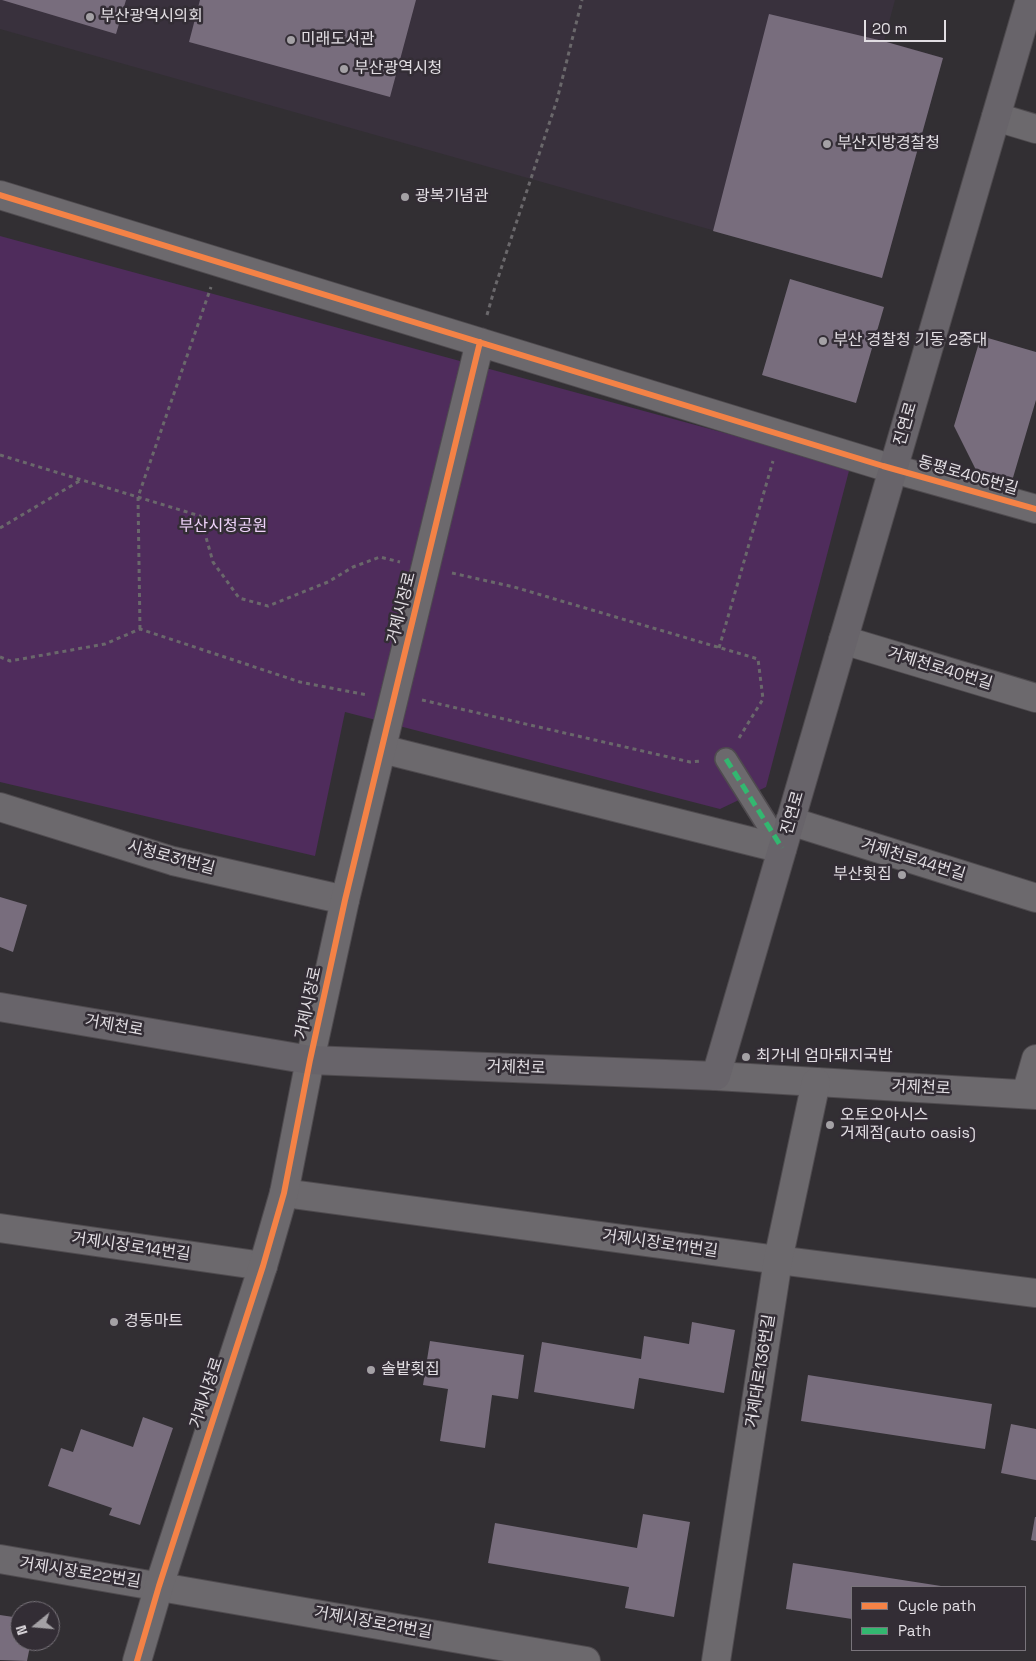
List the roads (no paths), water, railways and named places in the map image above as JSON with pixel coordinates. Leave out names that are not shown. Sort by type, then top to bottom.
[{"type":"main road","name":"진연로","points":[[716,1076],[1030,0]]},
{"type":"main road","name":"거제천로","points":[[0,1006],[310,1060],[716,1076]]},
{"type":"street","points":[[996,117],[1036,129]]},
{"type":"street","name":"동평로405번길","points":[[0,195],[893,469],[1036,509]]},
{"type":"street","name":"거제시장로","points":[[137,1661],[284,1193],[310,1060],[345,900],[394,700],[438,570],[480,342]]},
{"type":"street","name":"거제천로40번길","points":[[843,640],[1036,698]]},
{"type":"street","name":"진연로","points":[[382,749],[782,849]]},
{"type":"street","points":[[726,760],[782,849]]},
{"type":"street","name":"시청로31번길","points":[[0,806],[173,861],[345,900]]},
{"type":"street","name":"거제천로44번길","points":[[790,821],[1036,898]]},
{"type":"street","points":[[1031,1094],[1036,1060]]},
{"type":"street","name":"거제천로","points":[[716,1076],[1031,1094]]},
{"type":"street","name":"거제대로136번길","points":[[716,1661],[778,1260],[816,1082]]},
{"type":"street","name":"거제시장로11번길","points":[[284,1193],[1036,1293]]},
{"type":"street","name":"거제시장로14번길","points":[[0,1228],[262,1266]]},
{"type":"street","name":"거제시장로22번길","points":[[0,1559],[159,1586]]},
{"type":"street","name":"거제시장로21번길","points":[[159,1586],[586,1661]]},
{"type":"place","name":"부산광역시의회","points":[[90,17]]},
{"type":"place","name":"미래도서관","points":[[291,40]]},
{"type":"place","name":"부산광역시청","points":[[344,69]]},
{"type":"place","name":"부산지방경찰청","points":[[827,144]]},
{"type":"place","name":"광복기념관","points":[[405,197]]},
{"type":"place","name":"부산 경찰청 기동 2중대","points":[[823,341]]},
{"type":"place","name":"부산횟집","points":[[902,875]]},
{"type":"place","name":"최가네 엄마돼지국밥","points":[[746,1057]]},
{"type":"place","name":"오토오아시스 거제점(auto oasis)","points":[[830,1125]]},
{"type":"place","name":"경동마트","points":[[114,1322]]},
{"type":"place","name":"솔밭횟집","points":[[371,1370]]},
{"type":"park label","name":"부산시청공원","points":[[223,527]]}]
